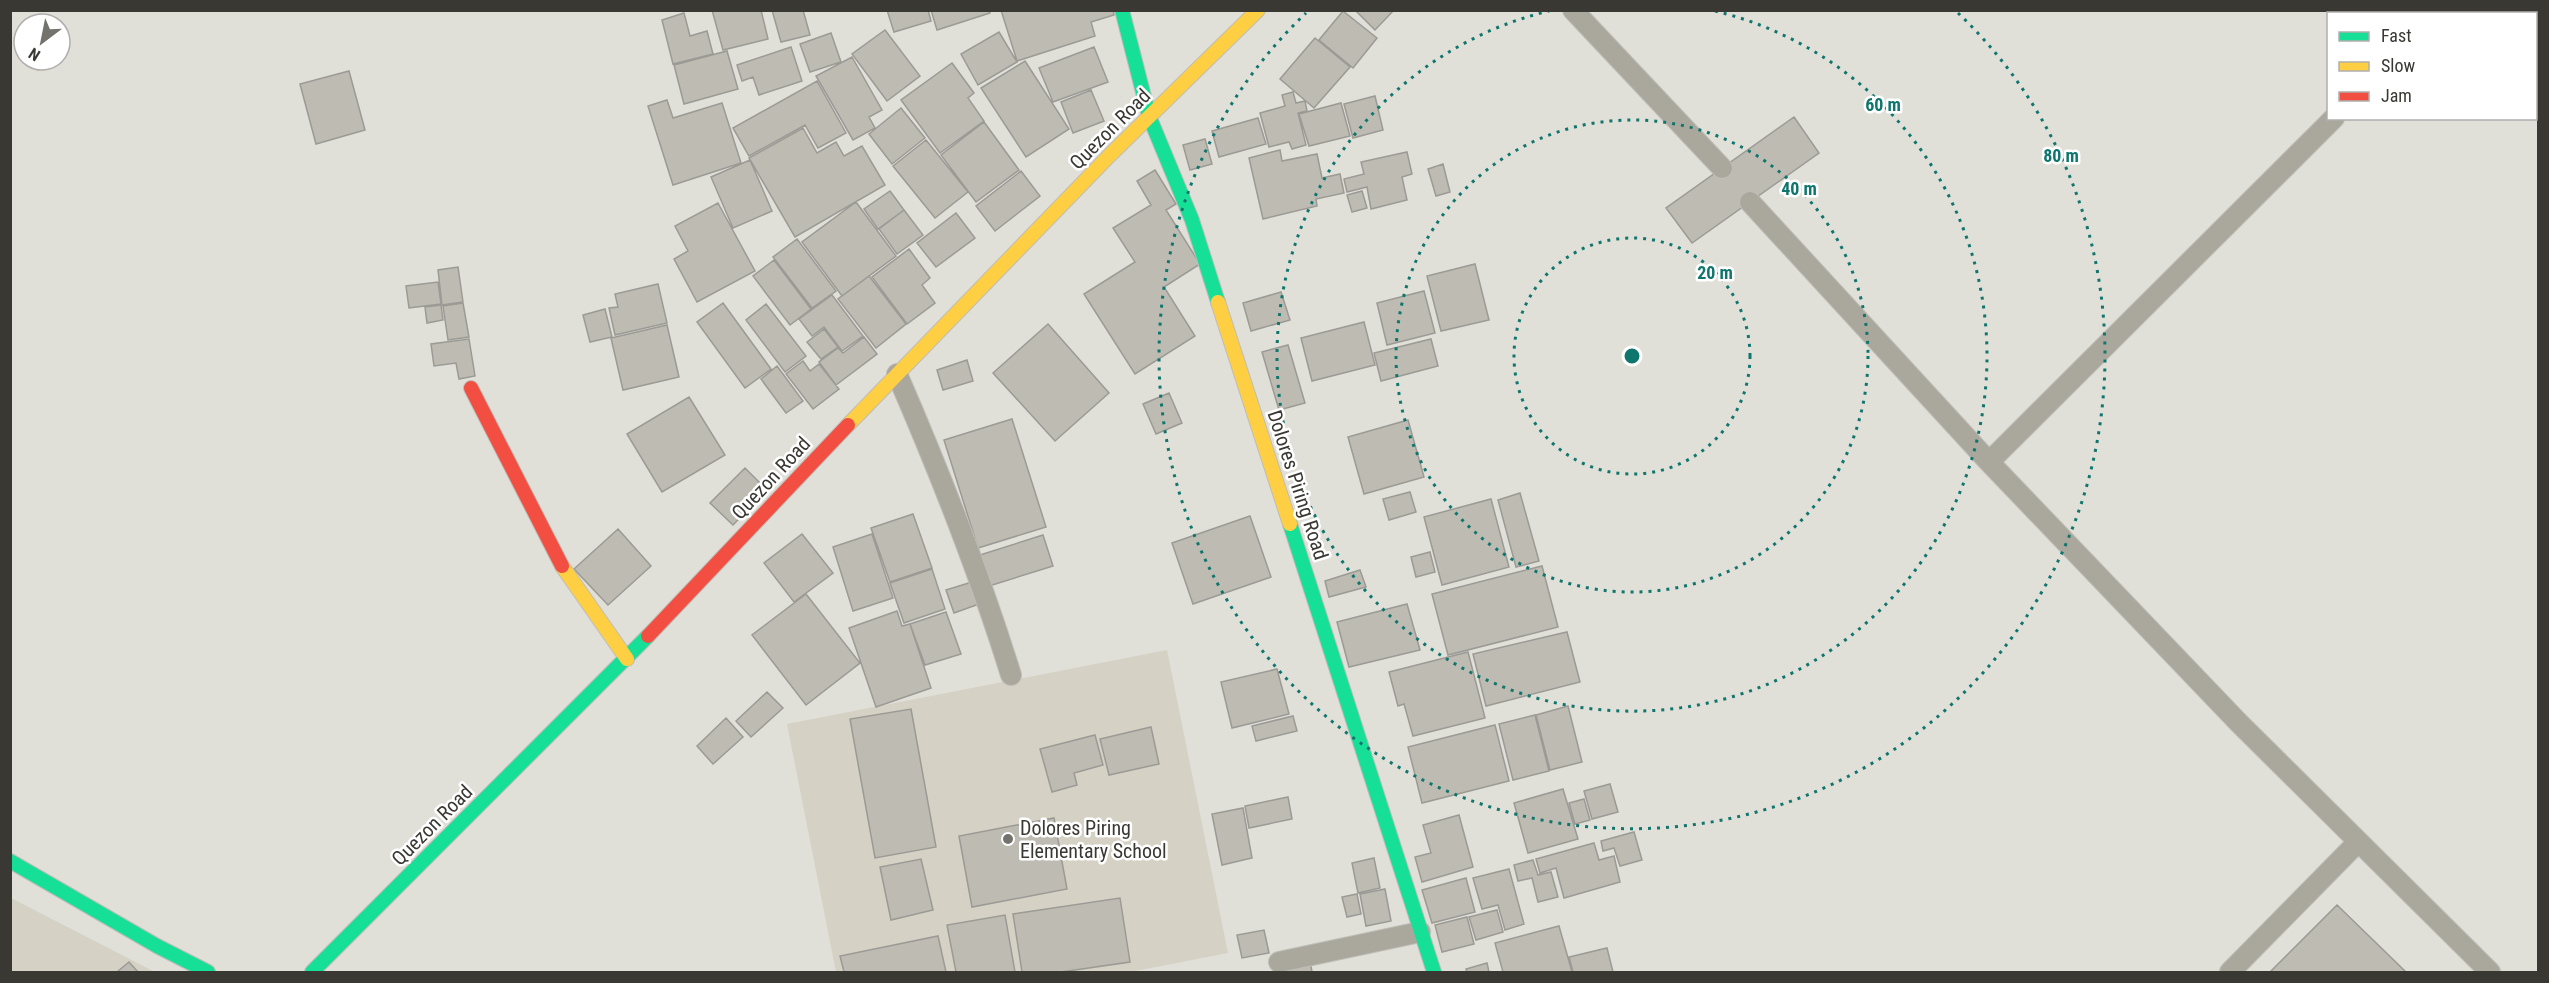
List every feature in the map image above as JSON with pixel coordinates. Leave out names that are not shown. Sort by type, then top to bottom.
[{"type":"street","name":"Dolores Piring Road","points":[[1122,10],[1149,116],[1192,220],[1434,972]]},
{"type":"street","name":"Quezon Road","points":[[312,972],[627,659],[897,374],[1149,116],[1258,10]]},
{"type":"street","points":[[471,388],[555,556],[627,659]]},
{"type":"street","points":[[10,861],[52,882],[182,960],[208,972]]},
{"type":"lane","points":[[1573,10],[1722,168]]},
{"type":"lane","points":[[1989,462],[2332,120]]},
{"type":"lane","points":[[1750,202],[1989,462],[2239,723],[2490,972]]},
{"type":"lane","points":[[897,374],[938,469],[984,589],[1011,675]]},
{"type":"lane","points":[[2230,972],[2358,842]]},
{"type":"lane","points":[[1279,962],[1420,932]]},
{"type":"shaded area","name":"Dolores Piring Elementary School","points":[[1167,650],[1228,953],[1130,972],[836,972],[787,724]]},
{"type":"shaded area","points":[[11,898],[155,972],[11,972]]},
{"type":"building","points":[[712,10],[761,10],[768,39],[723,50]]},
{"type":"building","points":[[772,10],[803,10],[810,35],[781,42]]},
{"type":"building","points":[[887,10],[928,10],[931,21],[894,32]]},
{"type":"building","points":[[931,10],[989,10],[990,13],[937,30]]},
{"type":"building","points":[[1001,10],[1113,10],[1114,15],[1091,22],[1095,36],[1017,61]]},
{"type":"building","points":[[1355,10],[1394,10],[1375,30]]},
{"type":"building","points":[[1343,11],[1377,38],[1353,68],[1319,40]]},
{"type":"building","points":[[684,13],[690,36],[707,31],[713,54],[673,64],[662,20]]},
{"type":"building","points":[[885,30],[920,76],[887,101],[852,54]]},
{"type":"building","points":[[999,32],[1017,62],[978,85],[961,54]]},
{"type":"building","points":[[831,33],[841,62],[810,72],[800,44]]},
{"type":"building","points":[[1315,38],[1350,67],[1314,108],[1280,79]]},
{"type":"building","points":[[791,47],[802,81],[759,95],[753,77],[742,81],[737,65]]},
{"type":"building","points":[[1094,47],[1108,82],[1053,102],[1039,68]]},
{"type":"building","points":[[727,51],[738,89],[684,104],[674,65]]},
{"type":"building","points":[[852,57],[882,110],[869,117],[875,128],[853,140],[816,76]]},
{"type":"building","points":[[1025,61],[1069,129],[1026,157],[981,88]]},
{"type":"building","points":[[952,63],[974,93],[968,98],[984,121],[940,153],[901,100]]},
{"type":"building","points":[[349,71],[365,130],[316,144],[300,84]]},
{"type":"building","points":[[817,81],[846,133],[818,148],[805,125],[749,156],[733,128]]},
{"type":"building","points":[[1091,90],[1104,121],[1073,133],[1061,102]]},
{"type":"building","points":[[1293,92],[1296,103],[1305,101],[1307,111],[1298,113],[1306,145],[1292,149],[1289,142],[1269,147],[1260,113],[1285,106],[1282,95]]},
{"type":"building","points":[[1375,96],[1383,130],[1353,138],[1344,104]]},
{"type":"building","points":[[667,100],[673,118],[722,103],[741,163],[673,185],[648,106]]},
{"type":"building","points":[[1341,103],[1350,136],[1309,146],[1299,114]]},
{"type":"building","points":[[901,108],[925,138],[892,164],[869,134]]},
{"type":"building","points":[[1794,117],[1819,153],[1692,243],[1666,208]]},
{"type":"building","points":[[1258,118],[1266,144],[1219,157],[1212,131]]},
{"type":"building","points":[[984,122],[1019,170],[976,202],[941,155]]},
{"type":"building","points":[[803,128],[817,153],[836,142],[844,156],[862,146],[885,185],[795,237],[749,158]]},
{"type":"building","points":[[1205,139],[1212,164],[1190,170],[1183,145]]},
{"type":"building","points":[[926,140],[968,192],[935,218],[893,166]]},
{"type":"building","points":[[1280,150],[1282,161],[1317,154],[1322,178],[1340,174],[1344,193],[1316,199],[1317,206],[1263,219],[1249,158]]},
{"type":"building","points":[[1407,152],[1412,174],[1402,177],[1407,200],[1371,209],[1367,187],[1347,192],[1344,179],[1364,174],[1361,162]]},
{"type":"building","points":[[750,160],[772,211],[733,228],[711,177]]},
{"type":"building","points":[[1443,164],[1450,192],[1436,196],[1428,169]]},
{"type":"building","points":[[1155,170],[1176,204],[1166,210],[1200,264],[1164,287],[1195,336],[1135,374],[1084,294],[1135,262],[1113,228],[1151,205],[1137,181]]},
{"type":"building","points":[[1021,171],[1040,196],[995,231],[976,206]]},
{"type":"building","points":[[890,191],[904,210],[878,229],[864,209]]},
{"type":"building","points":[[1362,191],[1367,208],[1352,212],[1347,195]]},
{"type":"building","points":[[856,202],[896,256],[842,296],[802,242]]},
{"type":"building","points":[[718,203],[755,271],[697,302],[674,259],[688,251],[675,226]]},
{"type":"building","points":[[904,210],[923,235],[897,254],[879,229]]},
{"type":"building","points":[[956,213],[975,238],[936,267],[917,243]]},
{"type":"building","points":[[797,239],[836,291],[812,308],[773,257]]},
{"type":"building","points":[[909,249],[930,278],[922,285],[935,303],[907,324],[872,277]]},
{"type":"building","points":[[774,260],[811,309],[790,325],[753,276]]},
{"type":"building","points":[[1475,264],[1489,320],[1441,331],[1427,276]]},
{"type":"building","points":[[458,267],[463,302],[442,305],[438,270]]},
{"type":"building","points":[[869,276],[906,324],[876,348],[838,299]]},
{"type":"building","points":[[438,282],[441,304],[409,308],[406,286]]},
{"type":"building","points":[[658,284],[667,323],[615,335],[609,308],[618,307],[615,294]]},
{"type":"building","points":[[1424,291],[1435,333],[1387,345],[1377,303]]},
{"type":"building","points":[[1281,292],[1290,320],[1251,331],[1243,303]]},
{"type":"building","points":[[832,295],[863,336],[842,351],[824,327],[812,336],[799,319]]},
{"type":"building","points":[[463,303],[469,337],[448,340],[443,306]]},
{"type":"building","points":[[723,303],[771,369],[745,388],[697,322]]},
{"type":"building","points":[[766,304],[806,356],[785,372],[746,320]]},
{"type":"building","points":[[441,305],[443,320],[427,323],[425,307]]},
{"type":"building","points":[[605,309],[612,337],[590,342],[583,315]]},
{"type":"building","points":[[1364,322],[1375,365],[1312,381],[1301,338]]},
{"type":"building","points":[[1048,324],[1109,393],[1055,441],[993,373]]},
{"type":"building","points":[[667,325],[679,377],[623,390],[611,338]]},
{"type":"building","points":[[824,329],[838,347],[821,359],[807,342]]},
{"type":"building","points":[[864,337],[877,354],[836,385],[819,362],[838,348],[843,353]]},
{"type":"building","points":[[469,339],[475,376],[459,379],[456,363],[434,366],[431,344]]},
{"type":"building","points":[[1431,339],[1438,366],[1381,381],[1374,353]]},
{"type":"building","points":[[1288,345],[1305,403],[1279,410],[1262,352]]},
{"type":"building","points":[[967,360],[973,381],[943,390],[937,370]]},
{"type":"building","points":[[803,361],[810,371],[819,364],[839,389],[813,409],[786,374]]},
{"type":"building","points":[[777,366],[803,401],[786,413],[761,379]]},
{"type":"building","points":[[1169,393],[1182,423],[1156,434],[1143,404]]},
{"type":"building","points":[[689,397],[725,455],[662,492],[627,434]]},
{"type":"building","points":[[1012,419],[1046,527],[978,548],[944,440]]},
{"type":"building","points":[[1408,420],[1424,477],[1364,494],[1348,437]]},
{"type":"building","points":[[745,468],[767,490],[733,525],[710,503]]},
{"type":"building","points":[[1410,492],[1416,512],[1389,520],[1383,499]]},
{"type":"building","points":[[1520,493],[1539,561],[1516,567],[1498,500]]},
{"type":"building","points":[[1491,499],[1509,567],[1442,585],[1424,517]]},
{"type":"building","points":[[913,514],[932,568],[890,582],[871,528]]},
{"type":"building","points":[[1250,516],[1271,577],[1193,604],[1172,543]]},
{"type":"building","points":[[618,529],[651,566],[608,605],[574,569]]},
{"type":"building","points":[[802,534],[833,573],[794,602],[764,563]]},
{"type":"building","points":[[872,534],[893,598],[853,611],[833,547]]},
{"type":"building","points":[[1043,535],[1053,566],[989,586],[980,555]]},
{"type":"building","points":[[1430,552],[1435,572],[1416,577],[1411,557]]},
{"type":"building","points":[[1542,566],[1558,627],[1448,655],[1432,594]]},
{"type":"building","points":[[932,569],[945,609],[904,623],[890,583]]},
{"type":"building","points":[[1360,570],[1366,587],[1329,597],[1325,581]]},
{"type":"building","points":[[972,582],[979,604],[954,613],[946,590]]},
{"type":"building","points":[[806,594],[860,663],[806,705],[752,635]]},
{"type":"building","points":[[1407,604],[1420,650],[1349,667],[1337,622]]},
{"type":"building","points":[[897,611],[902,626],[910,624],[931,688],[876,707],[849,628]]},
{"type":"building","points":[[946,612],[961,654],[925,665],[910,624]]},
{"type":"building","points":[[1567,632],[1580,682],[1486,706],[1473,654]]},
{"type":"building","points":[[1468,652],[1485,718],[1413,736],[1404,704],[1398,706],[1389,672]]},
{"type":"building","points":[[1277,669],[1289,714],[1232,728],[1221,682]]},
{"type":"building","points":[[767,692],[783,708],[751,737],[736,721]]},
{"type":"building","points":[[1568,706],[1582,762],[1550,770],[1536,715]]},
{"type":"building","points":[[911,709],[936,847],[875,858],[850,719]]},
{"type":"building","points":[[1535,715],[1549,771],[1513,780],[1499,724]]},
{"type":"building","points":[[1293,716],[1297,731],[1256,741],[1252,726]]},
{"type":"building","points":[[726,718],[743,737],[713,764],[697,746]]},
{"type":"building","points":[[1495,725],[1509,781],[1422,803],[1408,747]]},
{"type":"building","points":[[1151,727],[1159,764],[1109,775],[1100,739]]},
{"type":"building","points":[[1095,735],[1103,765],[1074,773],[1077,785],[1052,792],[1040,749]]},
{"type":"building","points":[[1610,784],[1618,812],[1592,819],[1584,791]]},
{"type":"building","points":[[1563,789],[1578,839],[1528,853],[1514,803]]},
{"type":"building","points":[[1288,797],[1292,819],[1249,828],[1245,806]]},
{"type":"building","points":[[1584,799],[1590,820],[1575,824],[1569,803]]},
{"type":"building","points":[[1243,808],[1252,858],[1222,865],[1212,814]]},
{"type":"building","points":[[1459,815],[1473,867],[1422,882],[1415,857],[1431,853],[1423,825]]},
{"type":"building","points":[[1054,818],[1067,889],[972,907],[959,836]]},
{"type":"building","points":[[1634,832],[1642,860],[1620,866],[1614,848],[1603,851],[1601,841]]},
{"type":"building","points":[[1594,843],[1599,860],[1614,856],[1620,882],[1564,898],[1556,868],[1540,873],[1536,859]]},
{"type":"building","points":[[1374,858],[1380,888],[1358,893],[1352,863]]},
{"type":"building","points":[[921,859],[933,910],[891,920],[880,867]]},
{"type":"building","points":[[1533,860],[1538,875],[1551,872],[1558,897],[1538,902],[1532,878],[1518,881],[1514,865]]},
{"type":"building","points":[[1509,869],[1524,924],[1505,930],[1498,905],[1482,909],[1473,878]]},
{"type":"building","points":[[1466,878],[1475,912],[1432,923],[1422,890]]},
{"type":"building","points":[[1385,889],[1391,921],[1366,926],[1360,894]]},
{"type":"building","points":[[1357,894],[1361,914],[1347,917],[1342,897]]},
{"type":"building","points":[[1120,898],[1130,962],[1061,972],[1022,972],[1013,914]]},
{"type":"building","points":[[2337,905],[2406,972],[2270,972]]},
{"type":"building","points":[[1497,910],[1503,932],[1476,940],[1469,917]]},
{"type":"building","points":[[1005,915],[1015,972],[956,972],[947,925]]},
{"type":"building","points":[[1467,917],[1474,944],[1442,952],[1435,925]]},
{"type":"building","points":[[1559,926],[1572,972],[1503,972],[1495,943]]},
{"type":"building","points":[[1264,930],[1269,953],[1242,958],[1237,935]]},
{"type":"building","points":[[938,936],[946,972],[844,972],[840,956]]},
{"type":"building","points":[[1607,948],[1613,972],[1573,972],[1569,957]]},
{"type":"building","points":[[1310,961],[1312,972],[1290,972],[1288,966]]},
{"type":"building","points":[[129,962],[138,972],[117,972]]},
{"type":"building","points":[[1487,963],[1489,972],[1467,972],[1466,969]]},
{"type":"traffic: fast","points":[[1122,10],[1149,116],[1192,220],[1218,302]]},
{"type":"traffic: fast","points":[[1290,524],[1434,972]]},
{"type":"traffic: fast","points":[[312,972],[648,636]]},
{"type":"traffic: fast","points":[[10,861],[157,946],[208,972]]},
{"type":"traffic: slow","points":[[848,425],[1109,156],[1258,10]]},
{"type":"traffic: slow","points":[[1218,302],[1290,524]]},
{"type":"traffic: slow","points":[[562,566],[627,659]]},
{"type":"traffic: jam","points":[[471,388],[562,566]]},
{"type":"traffic: jam","points":[[648,636],[848,425]]},
{"type":"place","name":"Dolores Piring Elementary School","points":[[1008,839]]}]
